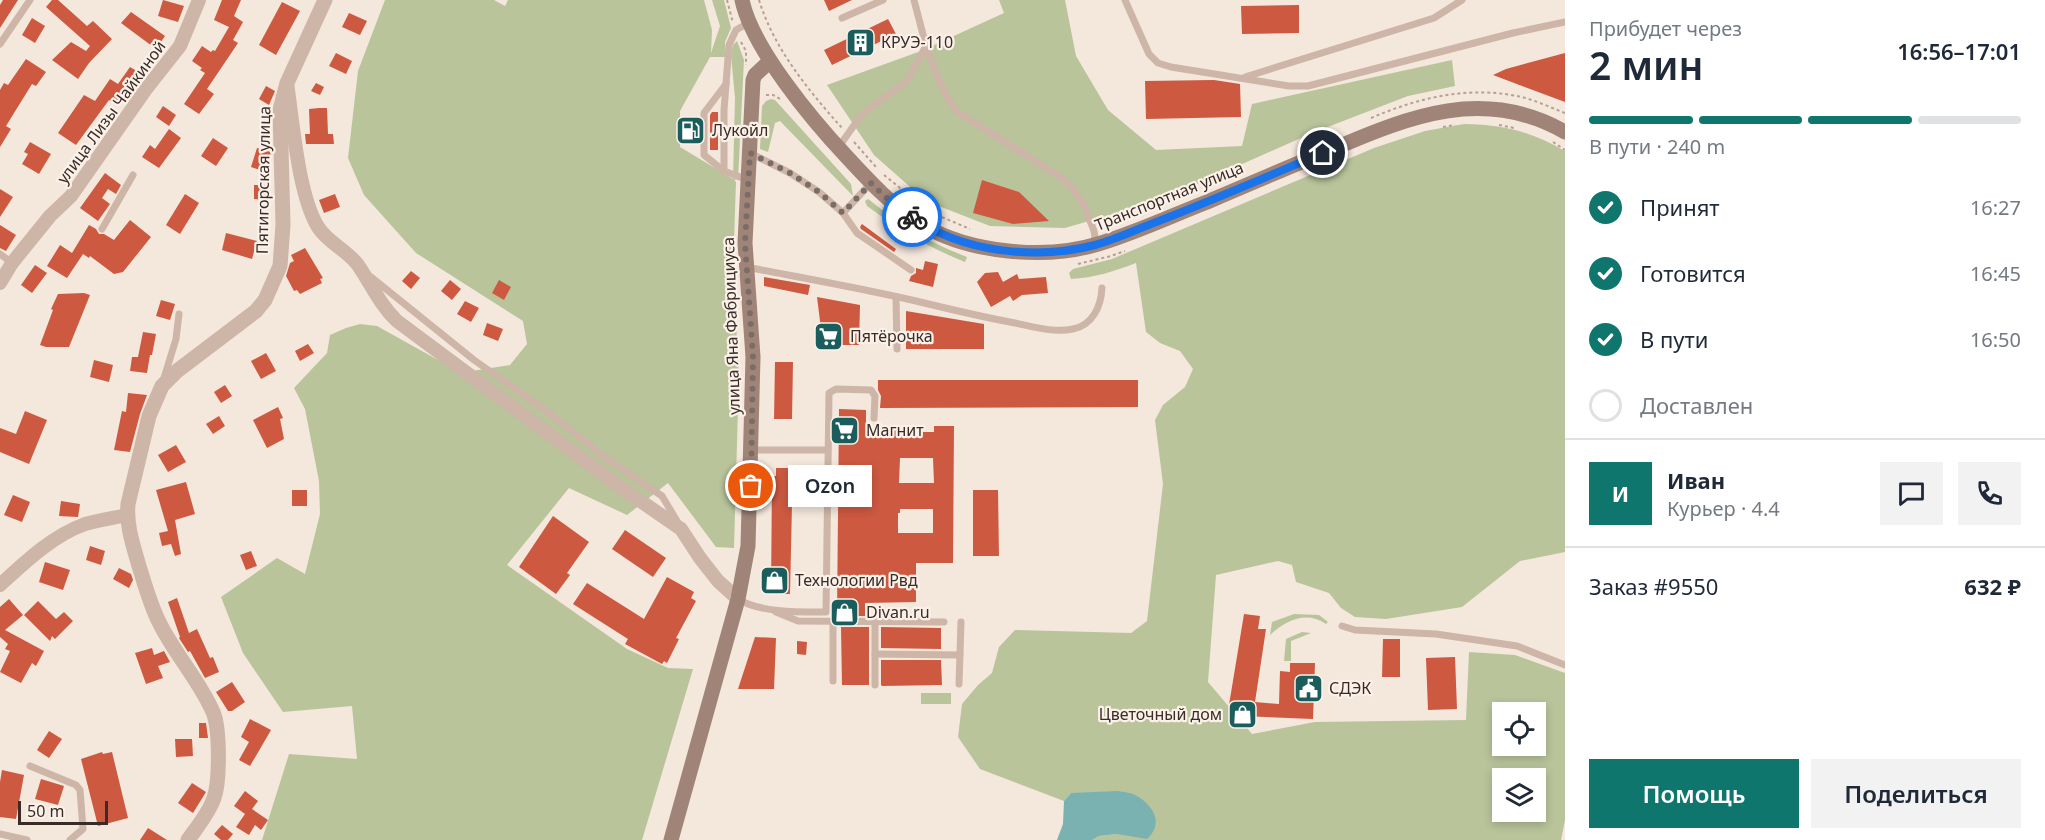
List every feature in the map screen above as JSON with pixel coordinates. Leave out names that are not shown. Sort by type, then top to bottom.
[{"type":"main road","name":"Транспортная улица","points":[[742,0],[750,22],[770,61],[838,148],[895,206],[924,226],[973,245],[1025,252],[1060,251],[1096,244],[1177,214],[1388,126],[1416,117],[1455,109],[1506,110],[1532,117],[1565,132]]},
{"type":"main road","name":"улица Яна Фабрициуса","points":[[671,840],[738,599],[748,546],[753,357],[746,267],[753,80],[755,75],[770,61]]},
{"type":"street","name":"улица Лизы Чайкиной","points":[[0,283],[12,263],[50,216],[71,196],[146,89],[180,46],[199,0]]},
{"type":"street","name":"Пятигорская улица","points":[[188,840],[214,798],[217,782],[217,727],[207,700],[183,664],[151,605],[131,540],[127,515],[149,416],[162,386],[177,371],[256,311],[265,300],[276,279],[280,266],[283,225],[280,110],[287,83],[325,0]]},
{"type":"street","name":"Пятигорская улица","points":[[287,83],[308,206],[319,228],[358,265],[383,306],[397,321],[616,484],[681,529],[718,581],[738,599]]},
{"type":"street","points":[[0,585],[43,547],[63,534],[85,524],[127,515]]},
{"type":"lane","points":[[0,44],[30,0]]},
{"type":"lane","points":[[842,18],[883,0]]},
{"type":"lane","points":[[914,0],[926,46],[950,102],[959,113],[1062,178],[1079,195],[1094,231],[1096,244]]},
{"type":"lane","points":[[1125,0],[1149,54],[1158,63],[1289,86],[1308,87],[1565,22]]},
{"type":"lane","points":[[1242,78],[1434,18],[1462,0]]},
{"type":"lane","points":[[724,171],[729,45],[736,30],[750,22]]},
{"type":"lane","points":[[838,148],[862,114],[903,86],[926,46]]},
{"type":"lane","points":[[726,84],[704,113],[704,155],[724,171],[749,180]]},
{"type":"lane","points":[[750,153],[790,173],[819,192],[843,213],[857,234],[911,270]]},
{"type":"lane","points":[[102,229],[133,175]]},
{"type":"lane","points":[[843,213],[871,183]]},
{"type":"lane","points":[[0,254],[12,263]]},
{"type":"lane","points":[[746,267],[1000,320],[1060,330],[1075,329],[1085,325],[1093,318],[1102,298],[1102,288]]},
{"type":"lane","points":[[896,297],[897,349]]},
{"type":"lane","points":[[162,386],[176,339],[179,314]]},
{"type":"lane","points":[[738,599],[747,605],[766,608],[798,612],[826,612],[827,396],[832,390],[871,390],[875,396],[874,418]]},
{"type":"lane","points":[[752,450],[827,450]]},
{"type":"lane","points":[[766,608],[798,621],[944,622]]},
{"type":"lane","points":[[833,621],[833,681]]},
{"type":"lane","points":[[875,621],[875,685]]},
{"type":"lane","points":[[960,684],[961,622]]},
{"type":"lane","points":[[1342,626],[1355,630],[1437,634],[1516,646],[1565,664]]},
{"type":"lane","points":[[875,654],[960,655]]},
{"type":"lane","points":[[30,766],[76,785],[80,790],[83,829],[70,840]]},
{"type":"lane","points":[[0,834],[27,840]]},
{"type":"path","points":[[727,0],[731,20]]},
{"type":"path","points":[[759,0],[780,48],[821,104],[881,172],[930,212],[972,230]]},
{"type":"path","points":[[1368,119],[1412,103],[1458,92],[1518,96],[1565,113]]},
{"type":"path","points":[[773,95],[786,106]]},
{"type":"path","points":[[1435,128],[1464,123]]},
{"type":"path","points":[[1493,123],[1516,128]]},
{"type":"path","points":[[1551,141],[1565,150]]},
{"type":"path","points":[[1072,264],[1111,256],[1131,248]]},
{"type":"green space","points":[[385,0],[494,0],[505,6],[508,0],[704,0],[712,30],[711,53],[720,26],[712,0],[724,0],[731,28],[725,42],[725,57],[710,57],[680,111],[680,147],[733,179],[735,98],[731,55],[733,45],[737,41],[744,60],[738,179],[734,180],[736,182],[733,271],[739,374],[734,548],[716,547],[668,483],[627,515],[569,488],[507,565],[627,649],[668,668],[693,669],[642,840],[262,840],[289,754],[357,759],[352,706],[283,712],[243,653],[221,597],[277,558],[305,574],[320,514],[319,481],[305,409],[294,388],[327,353],[330,335],[360,324],[377,326],[438,360],[472,371],[510,365],[527,344],[523,321],[416,253],[364,195],[348,158],[358,71]]},
{"type":"green space","points":[[999,0],[1065,0],[1076,56],[1108,110],[1156,150],[1242,146],[1252,104],[1452,60],[1455,86],[1408,96],[1312,133],[1161,200],[1065,228],[990,226],[926,201],[874,155],[827,85],[921,51],[1004,13]]},
{"type":"green space","points":[[771,99],[775,100],[851,184],[853,196],[780,121],[775,123],[768,152],[760,149],[762,106]]},
{"type":"green space","points":[[1464,124],[1516,130],[1540,138],[1565,151],[1565,552],[1520,561],[1462,607],[1386,619],[1355,617],[1341,608],[1329,593],[1296,582],[1292,565],[1278,561],[1216,575],[1208,682],[1252,734],[1315,722],[1466,720],[1469,652],[1515,655],[1565,673],[1565,820],[1561,840],[1092,840],[1099,836],[1117,834],[1087,793],[1071,793],[1064,801],[980,769],[958,737],[962,704],[992,673],[999,647],[1015,630],[1131,633],[1147,621],[1163,484],[1155,420],[1163,405],[1185,387],[1193,369],[1180,351],[1160,343],[1146,332],[1136,263],[1088,277],[1071,279],[1069,273],[1073,269],[1112,259],[1374,148],[1425,131]]},
{"type":"green space","points":[[868,199],[915,232],[967,257],[965,262],[926,244],[891,223],[867,206],[865,201]]},
{"type":"green space","points":[[1294,614],[1319,615],[1328,622],[1326,624],[1311,618],[1296,619],[1282,625],[1270,635],[1272,622]]},
{"type":"green space","points":[[1302,632],[1311,633],[1291,641],[1291,661],[1284,661],[1286,639]]},
{"type":"green space","points":[[921,693],[951,693],[951,704],[921,704]]},
{"type":"water","points":[[1118,791],[1137,796],[1152,810],[1156,821],[1155,827],[1147,839],[1117,834],[1099,836],[1092,840],[1057,840],[1063,824],[1064,801],[1071,793]]},
{"type":"building","points":[[3,0],[18,0],[0,28],[0,5]]},
{"type":"building","points":[[52,0],[58,0],[87,26],[93,21],[112,39],[89,63],[78,79],[52,60],[71,42],[86,51],[90,46],[46,7]]},
{"type":"building","points":[[163,0],[184,6],[178,22],[158,16]]},
{"type":"building","points":[[222,0],[241,0],[234,16],[243,22],[233,40],[238,43],[207,89],[214,94],[199,114],[184,104],[205,73],[192,61],[202,46],[211,52],[215,51],[229,27],[214,20]]},
{"type":"building","points":[[824,0],[852,0],[829,11]]},
{"type":"building","points":[[282,2],[300,11],[276,55],[259,45]]},
{"type":"building","points":[[1299,5],[1299,33],[1242,34],[1241,6]]},
{"type":"building","points":[[131,12],[165,36],[156,49],[121,23]]},
{"type":"building","points":[[349,13],[367,21],[360,35],[342,27]]},
{"type":"building","points":[[32,18],[45,26],[35,43],[22,35]]},
{"type":"building","name":"КРУЭ-110","points":[[888,19],[896,34],[832,65],[824,50]]},
{"type":"building","points":[[336,53],[352,61],[346,74],[329,66]]},
{"type":"building","points":[[1565,53],[1565,102],[1493,75],[1506,69]]},
{"type":"building","points":[[26,59],[46,72],[36,86],[32,84],[6,126],[11,129],[0,147],[0,90],[4,83],[8,85]]},
{"type":"building","points":[[130,67],[145,76],[137,86],[132,83],[116,105],[109,100],[76,145],[58,133],[84,95],[95,101],[110,79],[118,84]]},
{"type":"building","points":[[1214,80],[1240,84],[1241,117],[1146,119],[1145,81]]},
{"type":"building","points":[[316,83],[324,87],[320,95],[311,91]]},
{"type":"building","points":[[266,86],[275,91],[269,105],[259,99]]},
{"type":"building","points":[[163,106],[176,115],[169,126],[156,117]]},
{"type":"building","points":[[327,108],[328,134],[333,134],[334,144],[306,144],[305,134],[310,134],[309,109]]},
{"type":"building","points":[[712,112],[718,112],[718,150],[710,150],[710,115]]},
{"type":"building","name":"Лукойл","points":[[685,118],[698,118],[698,142],[685,142]]},
{"type":"building","points":[[169,129],[181,138],[159,168],[142,157],[150,145],[155,149]]},
{"type":"building","points":[[213,138],[228,148],[216,166],[201,156]]},
{"type":"building","points":[[30,142],[51,154],[39,174],[22,164],[28,154],[24,152]]},
{"type":"building","points":[[257,148],[271,152],[266,172],[251,167]]},
{"type":"building","points":[[105,173],[121,185],[116,194],[108,189],[102,198],[110,204],[98,221],[80,208]]},
{"type":"building","points":[[982,180],[1019,192],[1049,221],[1013,224],[973,213]]},
{"type":"building","points":[[254,185],[267,185],[266,200],[254,199]]},
{"type":"building","points":[[0,189],[13,197],[0,217]]},
{"type":"building","points":[[185,194],[199,203],[180,234],[166,225]]},
{"type":"building","points":[[335,194],[340,207],[324,213],[319,200]]},
{"type":"building","points":[[130,220],[151,237],[123,272],[114,274],[90,256],[89,258],[83,254],[67,278],[47,266],[60,245],[72,253],[89,225],[99,234],[104,234],[114,240]]},
{"type":"building","points":[[862,224],[896,249],[894,252],[861,229]]},
{"type":"building","points":[[0,225],[16,235],[6,251],[0,248]]},
{"type":"building","points":[[226,233],[257,241],[252,259],[222,250]]},
{"type":"building","points":[[305,248],[323,278],[320,279],[322,283],[300,294],[297,290],[294,291],[286,276],[290,263],[294,261],[291,255]]},
{"type":"building","points":[[925,261],[938,264],[933,287],[909,281],[916,273],[916,268],[923,270]]},
{"type":"building","points":[[35,265],[47,273],[32,293],[21,285]]},
{"type":"building","points":[[411,271],[420,278],[411,289],[402,281]]},
{"type":"building","points":[[998,272],[1003,282],[1017,274],[1019,279],[1046,277],[1048,293],[1022,295],[1013,301],[1010,296],[991,307],[977,282],[985,273]]},
{"type":"building","points":[[764,277],[810,285],[808,295],[764,286]]},
{"type":"building","points":[[450,280],[461,289],[452,300],[441,291]]},
{"type":"building","points":[[499,280],[511,287],[504,300],[492,293]]},
{"type":"building","points":[[84,293],[90,295],[69,347],[40,345],[58,294]]},
{"type":"building","points":[[817,297],[860,305],[859,345],[823,345]]},
{"type":"building","points":[[161,300],[175,304],[170,320],[156,316]]},
{"type":"building","points":[[465,301],[479,308],[471,322],[457,314]]},
{"type":"building","points":[[906,311],[984,324],[984,349],[906,349]]},
{"type":"building","points":[[487,323],[503,329],[498,341],[483,335]]},
{"type":"building","points":[[143,332],[156,334],[147,373],[130,371],[132,357],[138,357]]},
{"type":"building","points":[[308,344],[314,353],[300,361],[295,351]]},
{"type":"building","points":[[266,353],[276,371],[261,379],[251,361]]},
{"type":"building","points":[[94,360],[113,365],[109,382],[90,377]]},
{"type":"building","points":[[775,362],[793,362],[792,419],[774,419]]},
{"type":"building","points":[[878,380],[1138,380],[1138,407],[880,408],[881,396],[878,390]]},
{"type":"building","points":[[225,385],[232,396],[221,403],[214,392]]},
{"type":"building","points":[[128,393],[147,395],[130,452],[114,450],[122,411],[126,412]]},
{"type":"building","points":[[278,407],[283,418],[280,419],[284,439],[267,448],[253,420]]},
{"type":"building","points":[[839,409],[866,410],[866,427],[899,427],[899,432],[934,432],[934,426],[954,426],[953,563],[916,563],[916,602],[865,603],[865,616],[837,616]],"holes":[[[900,458],[933,458],[934,483],[899,483]],[[900,509],[933,509],[933,533],[898,533]]]},
{"type":"building","points":[[25,411],[47,420],[29,464],[0,452],[0,428],[16,434]]},
{"type":"building","points":[[219,416],[225,426],[213,434],[206,424]]},
{"type":"building","points":[[176,445],[186,462],[168,472],[158,455]]},
{"type":"building","points":[[776,468],[819,468],[819,504],[792,504],[790,594],[771,594],[772,476],[776,476]]},
{"type":"building","points":[[186,482],[195,514],[175,520],[181,554],[175,556],[171,544],[162,546],[159,533],[168,531],[156,490]]},
{"type":"building","points":[[292,490],[307,490],[307,506],[292,506]]},
{"type":"building","points":[[973,490],[998,490],[999,556],[973,556]]},
{"type":"building","points":[[13,495],[30,502],[22,522],[4,515]]},
{"type":"building","points":[[61,501],[80,504],[78,517],[59,516]]},
{"type":"building","points":[[553,516],[589,542],[567,573],[570,575],[556,594],[519,567]]},
{"type":"building","points":[[625,530],[666,558],[653,577],[612,549]]},
{"type":"building","points":[[90,546],[105,551],[101,565],[86,560]]},
{"type":"building","points":[[251,551],[257,566],[246,570],[240,555]]},
{"type":"building","points":[[45,562],[70,570],[63,590],[39,582]]},
{"type":"building","points":[[119,568],[131,574],[133,580],[129,588],[113,579]]},
{"type":"building","points":[[667,577],[694,592],[691,598],[696,601],[676,638],[679,639],[667,663],[664,661],[662,664],[625,644],[628,639],[573,604],[587,583],[644,619]]},
{"type":"building","points":[[177,598],[189,633],[197,629],[219,672],[205,678],[190,651],[188,652],[179,638],[168,602]]},
{"type":"building","points":[[9,599],[23,615],[5,630],[44,651],[36,666],[32,663],[21,683],[0,672],[10,651],[5,649],[8,644],[0,637],[0,607]]},
{"type":"building","points":[[38,601],[56,619],[64,612],[73,621],[55,639],[52,636],[50,641],[24,615]]},
{"type":"building","points":[[1244,614],[1260,616],[1258,629],[1266,629],[1255,702],[1279,704],[1280,671],[1290,672],[1290,663],[1315,663],[1313,719],[1240,716],[1229,705]]},
{"type":"building","points":[[841,627],[869,627],[869,685],[842,685]]},
{"type":"building","points":[[881,627],[941,628],[941,649],[881,648]]},
{"type":"building","points":[[755,637],[776,638],[774,689],[738,689]]},
{"type":"building","points":[[1383,639],[1400,639],[1400,677],[1382,677]]},
{"type":"building","points":[[797,641],[807,642],[806,655],[797,654]]},
{"type":"building","points":[[152,648],[154,655],[164,651],[170,662],[158,666],[163,678],[146,684],[135,653]]},
{"type":"building","points":[[1455,657],[1457,709],[1428,710],[1426,658]]},
{"type":"building","points":[[881,660],[941,660],[942,685],[882,686]]},
{"type":"building","points":[[232,682],[245,702],[232,711],[228,711],[216,692]]},
{"type":"building","points":[[250,719],[271,730],[250,766],[239,760],[249,742],[241,737]]},
{"type":"building","points":[[199,723],[206,723],[208,738],[199,738]]},
{"type":"building","points":[[49,731],[62,739],[49,758],[37,750]]},
{"type":"building","points":[[175,739],[192,739],[193,756],[176,757]]},
{"type":"building","points":[[102,752],[103,754],[112,752],[128,818],[98,826],[81,759]]},
{"type":"building","points":[[2,770],[24,775],[16,819],[0,817]]},
{"type":"building","points":[[41,779],[64,786],[58,805],[35,799]]},
{"type":"building","points":[[192,783],[206,792],[193,813],[178,803]]},
{"type":"building","points":[[245,791],[258,801],[252,809],[268,820],[261,830],[255,825],[249,835],[236,827],[245,814],[234,806]]},
{"type":"building","points":[[222,825],[233,834],[228,840],[221,840],[214,834]]},
{"type":"building","points":[[148,828],[167,840],[140,840]]},
{"type":"way so far","points":[[751,486],[753,357],[745,243],[750,153],[790,173],[819,192],[843,213],[871,183],[895,206],[912,217]]},
{"type":"place","name":"КРУЭ-110","points":[[860,42]]},
{"type":"place","name":"Лукойл","points":[[691,130]]},
{"type":"place","name":"Пятёрочка","points":[[829,336]]},
{"type":"place","name":"Магнит","points":[[845,430]]},
{"type":"place","name":"Ozon","points":[[751,486]]},
{"type":"place","name":"Технологии Рвд","points":[[774,580]]},
{"type":"place","name":"Divan.ru","points":[[845,612]]},
{"type":"place","name":"СДЭК","points":[[1308,688]]},
{"type":"place","name":"Цветочный дом","points":[[1243,714]]},
{"type":"route","points":[[912,217],[924,226],[973,245],[1025,252],[1060,251],[1096,244],[1177,214],[1323,153]]}]
